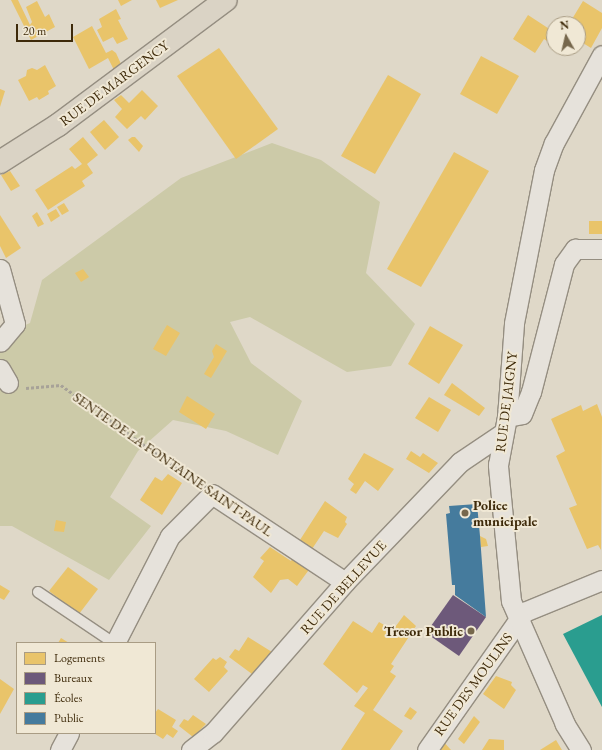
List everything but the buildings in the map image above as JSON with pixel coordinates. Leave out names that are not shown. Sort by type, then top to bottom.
[{"type":"main road","name":"RUE DE MARGENCY","points":[[0,162],[58,125],[226,0]]},
{"type":"street","name":"RUE DE JAIGNY","points":[[581,750],[565,724],[509,594],[498,465],[505,425],[514,323],[544,170],[554,142],[602,55]]},
{"type":"street","name":"RUE DE BELLEVUE","points":[[191,750],[213,733],[345,582],[460,462],[505,425],[522,414],[531,392],[564,264],[575,250],[602,249]]},
{"type":"street","points":[[0,269],[15,324],[0,342]]},
{"type":"street","points":[[116,642],[170,536],[212,494]]},
{"type":"street","name":"SENTE DE LA FONTAINE SAINT-PAUL","points":[[212,494],[345,582]]},
{"type":"street","points":[[519,618],[524,612],[602,580]]},
{"type":"street","name":"RUE DES MOULINS","points":[[427,750],[519,618]]},
{"type":"street","points":[[60,750],[68,734]]},
{"type":"lane","points":[[38,592],[113,642]]},
{"type":"path","name":"SENTE DE LA FONTAINE SAINT-PAUL","points":[[4,376],[20,388],[61,385],[212,494]]},
{"type":"shaded area","points":[[272,143],[321,160],[380,202],[366,273],[415,324],[391,366],[347,372],[250,317],[230,322],[251,363],[302,401],[278,455],[226,431],[173,420],[138,451],[110,497],[151,526],[109,580],[12,526],[0,526],[0,336],[30,323],[42,280],[181,178]]},
{"type":"place","name":"Police municipale","points":[[465,513]]},
{"type":"place","name":"Tresor Public","points":[[471,631]]}]
